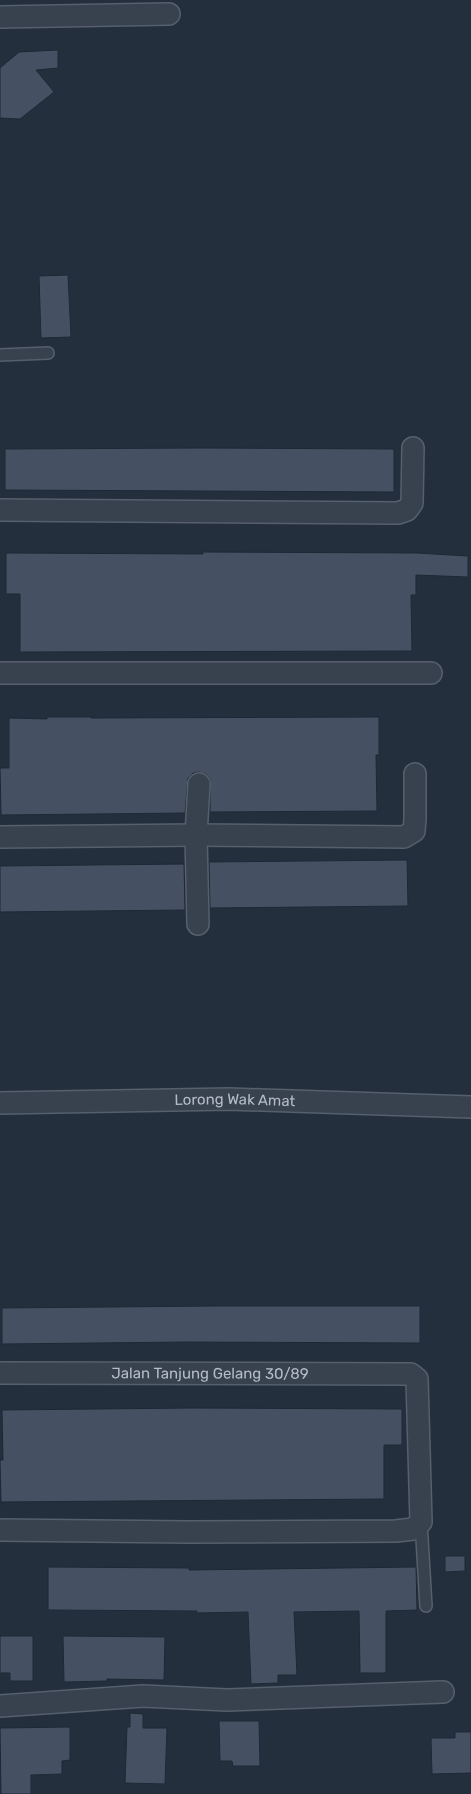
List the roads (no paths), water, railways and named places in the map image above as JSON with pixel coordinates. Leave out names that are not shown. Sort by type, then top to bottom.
[{"type":"street","points":[[0,17],[169,14]]},
{"type":"street","points":[[0,510],[398,513],[407,510],[412,503],[413,448]]},
{"type":"street","points":[[0,673],[431,673]]},
{"type":"street","points":[[0,837],[196,835],[404,837],[414,831],[415,774]]},
{"type":"street","points":[[198,924],[196,835],[199,784]]},
{"type":"street","name":"Lorong Wak Amat","points":[[0,1104],[229,1099],[471,1107]]},
{"type":"street","name":"Jalan Tanjung Gelang 30/89","points":[[0,1373],[411,1374],[417,1379],[421,1522]]},
{"type":"street","points":[[0,1530],[187,1532],[396,1531],[413,1529],[421,1522]]},
{"type":"street","points":[[0,1706],[144,1696],[228,1700],[443,1692]]},
{"type":"lane","points":[[0,355],[48,354]]},
{"type":"lane","points":[[421,1522],[426,1606]]}]
